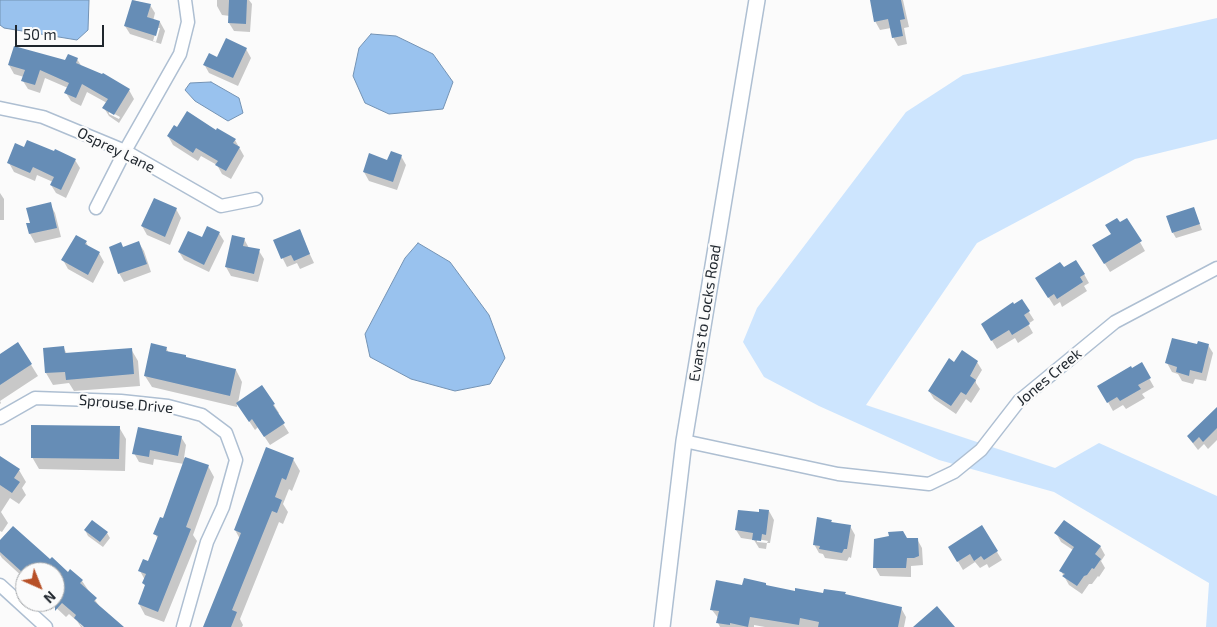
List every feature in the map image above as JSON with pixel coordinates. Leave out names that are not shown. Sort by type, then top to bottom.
[{"type":"street","points":[[96,208],[125,151],[180,54],[188,22],[185,0]]},
{"type":"street","name":"Evans to Locks Road","points":[[662,627],[684,441],[757,0]]},
{"type":"street","name":"Osprey Lane","points":[[0,108],[43,117],[125,151],[221,206],[256,199]]},
{"type":"street","name":"Jones Creek","points":[[684,441],[838,474],[929,484],[954,472],[981,450],[1018,400],[1116,322],[1217,268]]},
{"type":"street","name":"Sprouse Drive","points":[[0,418],[35,398],[122,401],[168,406],[202,415],[226,433],[236,460],[223,507],[208,542],[183,627]]},
{"type":"street","points":[[0,585],[46,627]]},
{"type":"shaded area","points":[[1217,18],[1217,139],[1135,159],[977,243],[866,405],[1055,468],[1099,443],[1217,496],[1217,627],[1206,627],[1209,583],[1054,492],[939,460],[819,406],[764,377],[743,342],[757,308],[906,112],[963,75]]},
{"type":"water","points":[[0,0],[89,0],[88,30],[77,40],[4,28],[0,25]]},
{"type":"water","points":[[371,34],[396,36],[433,54],[453,82],[443,109],[389,114],[365,103],[353,76],[359,48]]},
{"type":"water","points":[[211,82],[239,98],[243,113],[228,121],[195,101],[185,90],[190,83]]},
{"type":"water","points":[[418,243],[450,262],[489,315],[505,358],[490,384],[455,391],[411,379],[370,357],[365,334],[405,258]]},
{"type":"building","points":[[132,0],[151,4],[147,17],[160,21],[156,36],[124,26]]},
{"type":"building","points":[[229,0],[247,0],[246,24],[228,23]]},
{"type":"building","points":[[870,0],[901,0],[905,19],[900,20],[903,36],[892,38],[888,19],[874,22]]},
{"type":"building","points":[[226,38],[247,48],[233,78],[203,65],[209,53],[217,57]]},
{"type":"building","points":[[14,46],[65,60],[68,54],[78,58],[76,63],[103,73],[130,89],[114,115],[102,108],[108,99],[82,84],[76,98],[64,93],[69,83],[40,70],[35,85],[21,81],[25,70],[8,65]]},
{"type":"building","points":[[187,111],[216,130],[217,128],[236,139],[233,143],[240,147],[226,171],[215,165],[218,161],[196,148],[193,153],[167,136],[174,125],[177,127]]},
{"type":"building","points":[[27,140],[54,151],[55,149],[76,159],[61,190],[50,185],[54,177],[33,167],[30,173],[7,163],[15,143],[24,147]]},
{"type":"building","points":[[391,151],[402,155],[393,182],[363,172],[369,153],[387,160]]},
{"type":"building","points":[[154,198],[177,208],[165,237],[141,226]]},
{"type":"building","points":[[51,202],[57,228],[29,234],[26,223],[30,223],[26,208]]},
{"type":"building","points":[[1194,207],[1200,224],[1172,233],[1166,216]]},
{"type":"building","points":[[1117,218],[1120,222],[1127,218],[1142,241],[1104,264],[1092,245],[1111,234],[1105,225]]},
{"type":"building","points":[[207,226],[220,232],[204,265],[178,252],[188,231],[202,237]]},
{"type":"building","points":[[300,229],[310,254],[294,261],[291,255],[281,259],[273,240]]},
{"type":"building","points":[[76,235],[87,241],[85,244],[100,252],[88,275],[61,260]]},
{"type":"building","points":[[232,235],[245,238],[243,246],[260,249],[254,274],[225,267]]},
{"type":"building","points":[[139,241],[147,264],[118,274],[109,247],[121,242],[123,247]]},
{"type":"building","points":[[1076,260],[1085,274],[1080,277],[1083,282],[1057,299],[1054,294],[1048,298],[1035,278],[1060,262],[1064,267]]},
{"type":"building","points":[[1022,299],[1030,311],[1024,315],[1030,324],[1012,335],[1009,330],[991,341],[981,324],[1013,302],[1014,304]]},
{"type":"building","points":[[1172,338],[1197,344],[1198,341],[1209,344],[1202,373],[1190,370],[1189,376],[1176,372],[1177,367],[1165,363]]},
{"type":"building","points":[[18,342],[32,364],[0,385],[0,354]]},
{"type":"building","points":[[151,343],[167,347],[166,351],[236,369],[230,396],[144,376]]},
{"type":"building","points":[[64,346],[65,353],[132,348],[134,374],[66,380],[65,372],[45,373],[43,348]]},
{"type":"building","points":[[962,350],[978,361],[970,376],[976,380],[966,395],[961,392],[951,406],[928,391],[949,358],[954,362]]},
{"type":"building","points":[[1142,362],[1151,378],[1138,385],[1141,389],[1120,401],[1117,397],[1107,403],[1097,386],[1131,366],[1132,368]]},
{"type":"building","points":[[262,385],[285,423],[264,437],[252,419],[249,422],[236,403]]},
{"type":"building","points":[[1217,407],[1217,428],[1203,442],[1199,437],[1193,443],[1187,436]]},
{"type":"building","points":[[31,425],[120,426],[119,459],[31,458]]},
{"type":"building","points":[[138,427],[182,436],[178,456],[150,450],[149,457],[132,454]]},
{"type":"building","points":[[266,447],[294,458],[286,480],[282,478],[275,497],[282,500],[277,513],[272,511],[232,610],[237,612],[231,627],[203,627],[241,533],[234,530]]},
{"type":"building","points":[[0,456],[20,469],[14,478],[20,482],[12,493],[0,485]]},
{"type":"building","points":[[185,457],[209,465],[186,527],[191,529],[158,612],[138,604],[145,585],[142,583],[146,574],[138,571],[143,559],[148,561],[158,536],[153,534],[160,517],[163,518]]},
{"type":"building","points":[[759,509],[769,510],[766,535],[762,534],[761,541],[752,540],[753,533],[735,530],[738,510],[759,512]]},
{"type":"building","points":[[817,517],[832,520],[831,522],[851,525],[847,549],[844,549],[842,553],[819,549],[820,546],[813,545]]},
{"type":"building","points":[[92,520],[108,532],[100,542],[84,530]]},
{"type":"building","points":[[1064,520],[1101,546],[1095,554],[1101,559],[1077,586],[1062,576],[1065,574],[1059,571],[1074,547],[1054,533]]},
{"type":"building","points":[[982,525],[998,551],[984,560],[981,556],[974,561],[970,554],[957,562],[948,547]]},
{"type":"building","points":[[13,526],[50,559],[52,557],[57,562],[15,562],[15,566],[0,552],[0,540]]},
{"type":"building","points":[[903,531],[907,538],[918,538],[919,556],[907,558],[906,568],[873,568],[874,539],[889,536],[888,532]]},
{"type":"building","points":[[65,569],[68,572],[70,569],[83,580],[80,583],[97,598],[94,601],[124,627],[84,627],[74,618],[76,615],[65,606]]},
{"type":"building","points":[[744,578],[795,591],[795,588],[823,593],[824,589],[846,592],[845,594],[902,607],[898,627],[818,627],[819,622],[800,618],[799,625],[750,617],[748,627],[730,623],[730,625],[716,623],[719,611],[710,610],[716,580],[742,585]]},
{"type":"building","points":[[937,606],[955,627],[913,627]]}]
